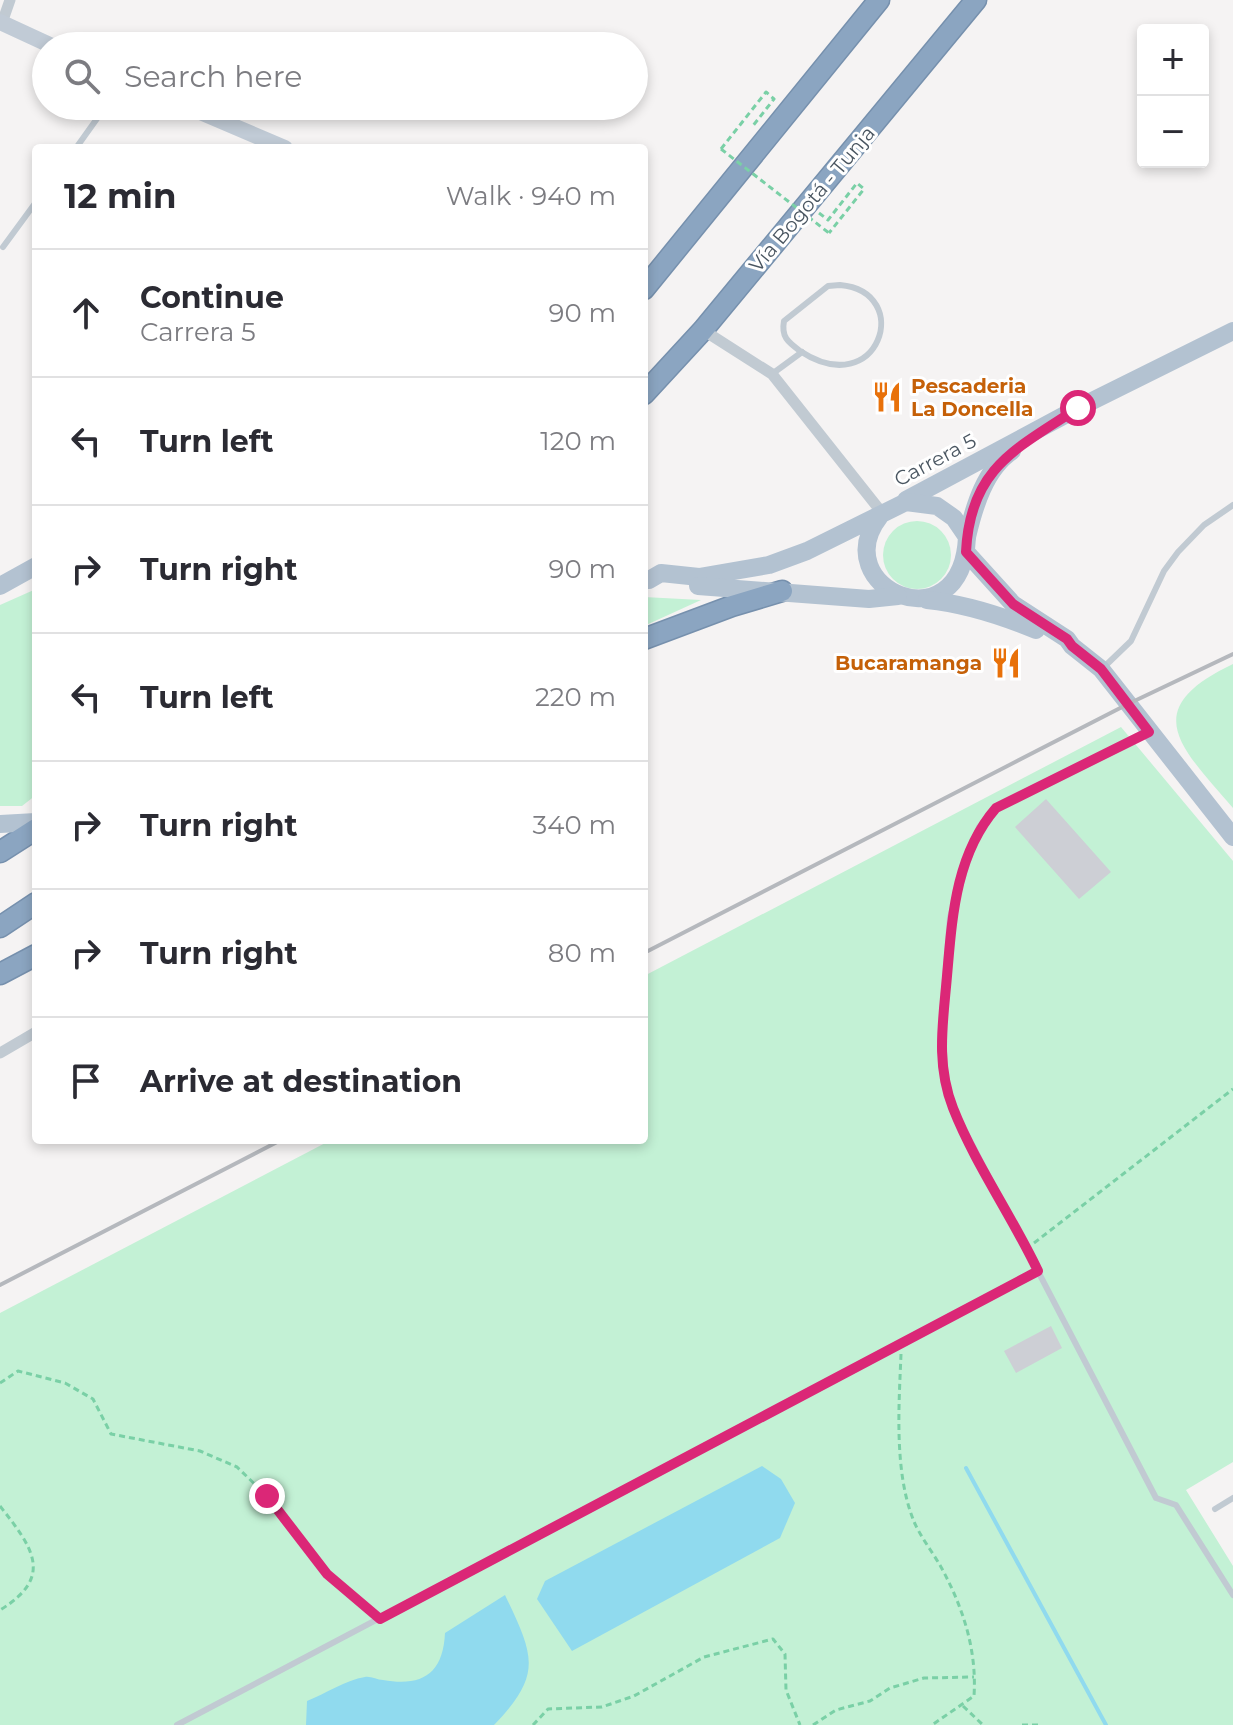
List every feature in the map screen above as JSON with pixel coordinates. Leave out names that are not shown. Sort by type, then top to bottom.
[{"type":"highway","points":[[648,283],[879,0]]},
{"type":"highway","name":"Vía Bogotá - Tunja","points":[[648,390],[703,330],[976,0]]},
{"type":"highway","points":[[648,638],[782,591]]},
{"type":"highway","points":[[0,852],[32,832]]},
{"type":"highway","points":[[0,927],[32,906]]},
{"type":"highway","points":[[0,974],[32,957]]},
{"type":"main road","points":[[1,22],[32,37]]},
{"type":"main road","points":[[219,120],[276,144]]},
{"type":"main road","name":"Carrera 5","points":[[648,579],[661,573],[699,577],[769,565],[887,512],[1078,408],[1233,331]]},
{"type":"main road","name":"Carrera 5","points":[[966,544],[986,481],[1004,457],[1078,408]]},
{"type":"main road","points":[[898,596],[882,585],[868,560],[870,532],[887,512],[917,501],[937,506],[954,518],[966,544],[1013,604],[1067,639],[1101,669],[1233,837]]},
{"type":"main road","points":[[920,600],[943,592],[952,584],[966,544]]},
{"type":"main road","points":[[0,586],[32,568]]},
{"type":"main road","points":[[648,580],[869,599],[898,596],[956,603],[1003,616],[1062,646],[1072,646]]},
{"type":"main road","points":[[0,824],[32,822]]},
{"type":"street","points":[[1,22],[10,0]]},
{"type":"street","points":[[703,330],[772,374],[887,512]]},
{"type":"street","points":[[0,1053],[32,1034]]},
{"type":"lane","points":[[79,144],[96,120]]},
{"type":"lane","points":[[3,247],[32,207]]},
{"type":"lane","points":[[828,286],[856,286],[880,308],[882,335],[865,358],[848,367],[830,366],[802,352],[785,339],[784,321],[828,286]]},
{"type":"lane","points":[[772,374],[802,352]]},
{"type":"lane","points":[[1101,669],[1131,641],[1164,571],[1178,552],[1204,525],[1233,505]]},
{"type":"lane","points":[[1149,732],[996,808],[979,827],[950,917],[940,1040],[942,1068],[953,1108],[1156,1498],[1176,1505],[1233,1595]]},
{"type":"lane","points":[[177,1725],[1038,1271]]},
{"type":"lane","points":[[1215,1509],[1233,1498]]},
{"type":"path","points":[[748,132],[774,99],[766,92],[721,149],[829,233],[864,189],[857,183],[828,220],[808,204]]},
{"type":"path","points":[[1027,1248],[1233,1089]]},
{"type":"path","points":[[901,1344],[898,1439],[913,1518],[959,1603],[972,1645],[975,1677],[974,1696],[932,1725]]},
{"type":"path","points":[[0,1383],[18,1371],[65,1383],[93,1399],[111,1434],[200,1451],[237,1467],[267,1496],[327,1574],[380,1619]]},
{"type":"path","points":[[0,1506],[31,1546],[32,1578],[15,1601],[0,1610]]},
{"type":"path","points":[[533,1725],[548,1709],[602,1707],[634,1696],[704,1657],[773,1639],[785,1654],[786,1690],[800,1725]]},
{"type":"path","points":[[813,1725],[836,1710],[870,1701],[890,1688],[924,1678],[975,1677]]},
{"type":"path","points":[[963,1706],[983,1725]]},
{"type":"path","points":[[1022,1725],[1038,1725]]},
{"type":"green space","points":[[917,521],[941,531],[951,555],[941,579],[917,589],[893,579],[883,555],[893,531]]},
{"type":"green space","points":[[32,591],[32,798],[22,806],[0,806],[0,605]]},
{"type":"green space","points":[[648,597],[701,600],[648,624]]},
{"type":"green space","points":[[1233,664],[1233,808],[1185,748],[1178,731],[1177,714],[1185,697],[1203,681]]},
{"type":"green space","points":[[1121,727],[1233,861],[1233,1462],[1186,1490],[1233,1566],[1233,1725],[0,1725],[0,1313],[323,1144],[648,1144],[648,974]]},
{"type":"water","points":[[762,1466],[781,1479],[795,1503],[780,1538],[572,1651],[537,1599],[545,1581]]},
{"type":"water","points":[[505,1595],[522,1634],[529,1664],[520,1692],[494,1725],[306,1725],[307,1701],[343,1684],[367,1677],[409,1681],[428,1674],[440,1659],[445,1633]]},
{"type":"building","points":[[1046,799],[1111,872],[1079,899],[1015,827]]},
{"type":"building","points":[[1051,1326],[1062,1348],[1016,1373],[1004,1351]]},
{"type":"waterway","points":[[966,1468],[1106,1725]]},
{"type":"railway","points":[[648,951],[1128,704],[1233,654]]},
{"type":"railway","points":[[0,1285],[273,1144]]},
{"type":"place","name":"Pescaderia La Doncella","points":[[887,397]]},
{"type":"place","name":"Bucaramanga","points":[[1006,663]]},
{"type":"route","points":[[267,1496],[327,1574],[380,1619],[1038,1271],[953,1108],[942,1068],[940,1040],[950,917],[979,827],[996,808],[1149,732],[1101,669],[1067,639],[1013,604],[988,580],[966,552],[974,508],[986,481],[1004,457],[1078,408]]}]
